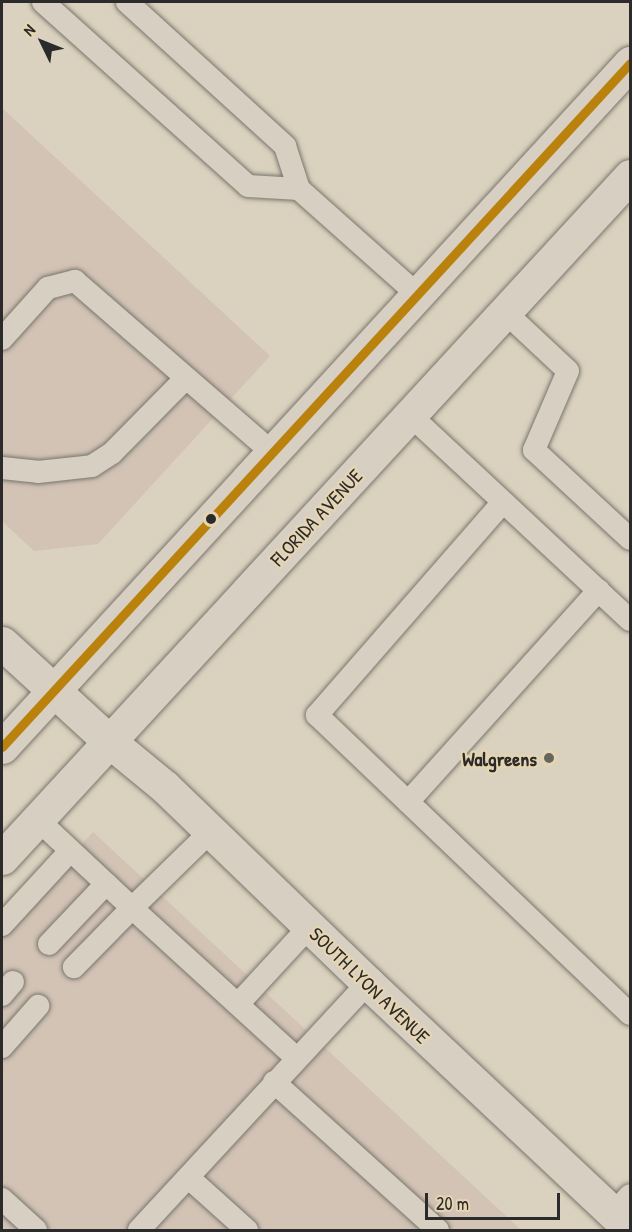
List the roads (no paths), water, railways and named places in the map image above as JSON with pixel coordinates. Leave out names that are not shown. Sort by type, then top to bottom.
[{"type":"main road","points":[[2,747],[630,63]]},
{"type":"main road","name":"FLORIDA AVENUE","points":[[2,858],[630,176]]},
{"type":"main road","name":"SOUTH LYON AVENUE","points":[[2,643],[109,741],[165,787],[368,983],[625,1213]]},
{"type":"lane","points":[[43,2],[248,186],[299,189]]},
{"type":"lane","points":[[127,2],[285,146],[299,189],[418,295]]},
{"type":"lane","points":[[2,339],[48,288],[75,281],[273,453]]},
{"type":"lane","points":[[505,312],[568,371],[534,450],[630,539]]},
{"type":"lane","points":[[2,468],[38,472],[92,466],[112,453],[186,378]]},
{"type":"lane","points":[[410,415],[630,620]]},
{"type":"lane","points":[[503,502],[317,715],[630,1014]]},
{"type":"lane","points":[[408,802],[599,590]]},
{"type":"lane","points":[[37,819],[296,1058]]},
{"type":"lane","points":[[74,967],[211,831]]},
{"type":"lane","points":[[2,925],[70,851]]},
{"type":"lane","points":[[49,944],[106,884]]},
{"type":"lane","points":[[239,1003],[309,927]]},
{"type":"lane","points":[[139,1230],[189,1178],[296,1058],[368,983]]},
{"type":"lane","points":[[2,1047],[38,1006]]},
{"type":"lane","points":[[274,1082],[438,1230]]},
{"type":"lane","points":[[189,1178],[247,1230]]},
{"type":"lane","points":[[5,1209],[36,1230]]},
{"type":"place","name":"Walgreens","points":[[549,758]]}]
